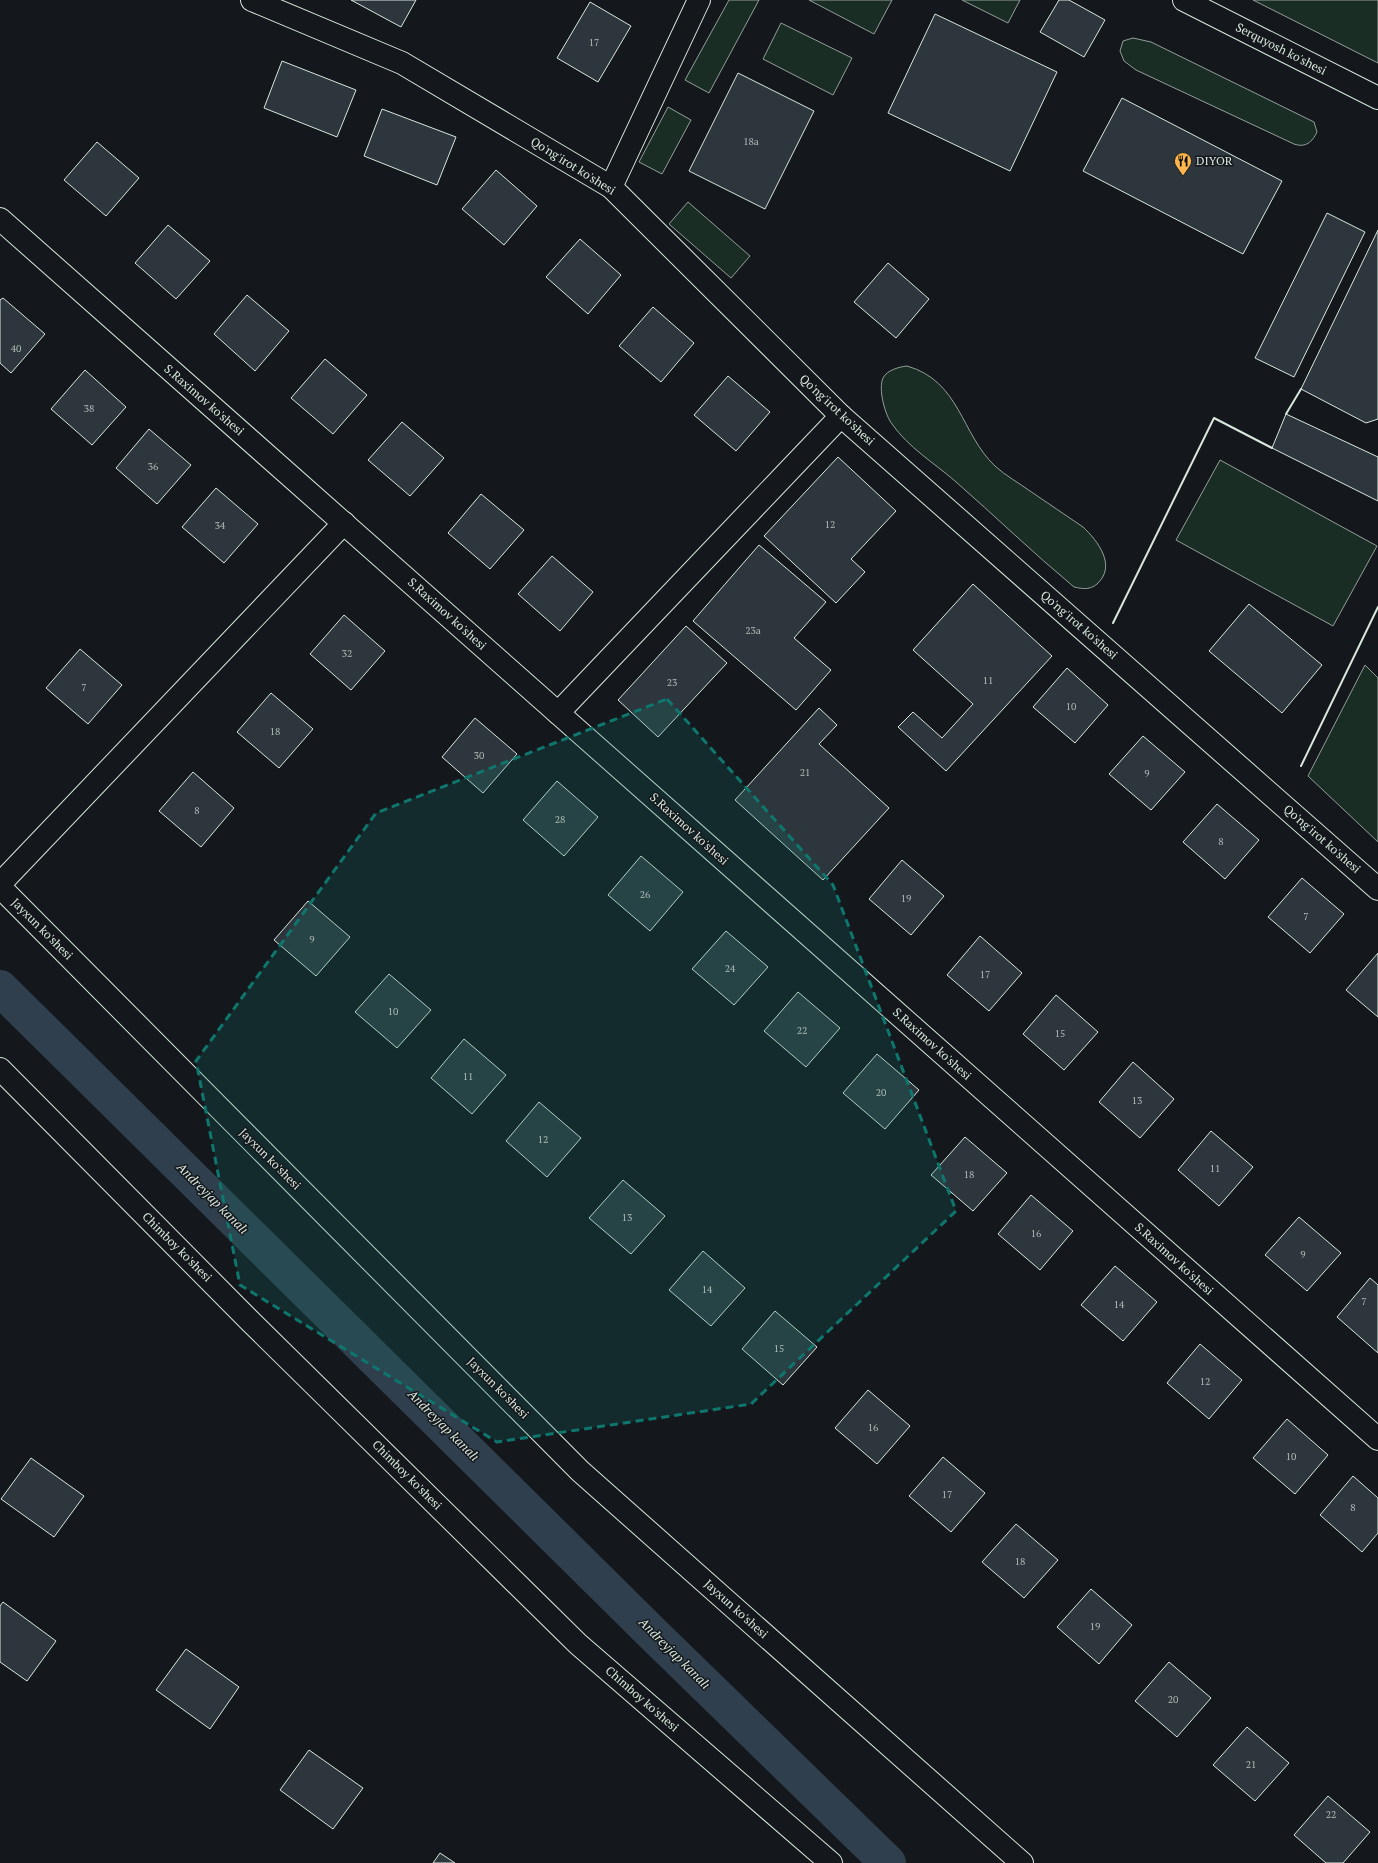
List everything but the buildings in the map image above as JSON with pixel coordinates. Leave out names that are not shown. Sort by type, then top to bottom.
[{"type":"street","name":"Qo'ng'irot ko'shesi","points":[[252,0],[402,63],[611,187],[841,416],[1378,888]]},
{"type":"street","points":[[611,187],[699,0]]},
{"type":"street","name":"Serquyosh ko'shesi","points":[[1184,0],[1378,98]]},
{"type":"street","name":"S.Raximov ko'shesi","points":[[0,219],[1378,1439]]},
{"type":"street","points":[[558,713],[841,416]]},
{"type":"street","points":[[0,884],[344,523]]},
{"type":"street","name":"Jayxun ko'shesi","points":[[0,887],[580,1471],[1022,1863]]},
{"type":"street","name":"Chimboy ko'shesi","points":[[0,1069],[251,1322],[578,1644],[831,1863]]},
{"type":"highlighted area","points":[[667,699],[833,885],[956,1211],[751,1404],[497,1442],[240,1285],[196,1061],[376,813]]},
{"type":"green space","points":[[729,0],[759,0],[709,93],[685,80]]},
{"type":"green space","points":[[809,0],[892,0],[874,34]]},
{"type":"green space","points":[[962,0],[1020,0],[1008,23]]},
{"type":"green space","points":[[1253,0],[1378,0],[1378,63]]},
{"type":"green space","points":[[781,23],[852,58],[833,95],[763,59]]},
{"type":"green space","points":[[1133,38],[1151,42],[1314,122],[1317,132],[1313,139],[1305,145],[1294,144],[1136,70],[1124,61],[1120,51],[1123,41]]},
{"type":"green space","points":[[668,107],[691,120],[662,174],[639,162]]},
{"type":"green space","points":[[688,202],[750,256],[731,278],[669,224]]},
{"type":"green space","points":[[907,366],[925,373],[938,383],[958,410],[974,439],[995,466],[1083,527],[1089,533],[1099,546],[1105,562],[1103,577],[1097,584],[1086,588],[1074,587],[955,481],[913,447],[898,432],[889,420],[881,389],[883,378],[887,373],[897,368]]},
{"type":"green space","points":[[1220,460],[1377,546],[1333,626],[1176,540]]},
{"type":"green space","points":[[1365,665],[1378,678],[1378,842],[1308,776]]},
{"type":"waterway","name":"Andreyjap kanalı","points":[[0,988],[651,1632],[888,1863]]},
{"type":"wall","points":[[1286,414],[1301,389]]},
{"type":"wall","points":[[1113,623],[1214,418],[1272,448]]},
{"type":"wall","points":[[1301,766],[1378,607]]},
{"type":"place","name":"DIYOR","points":[[1183,176]]}]
